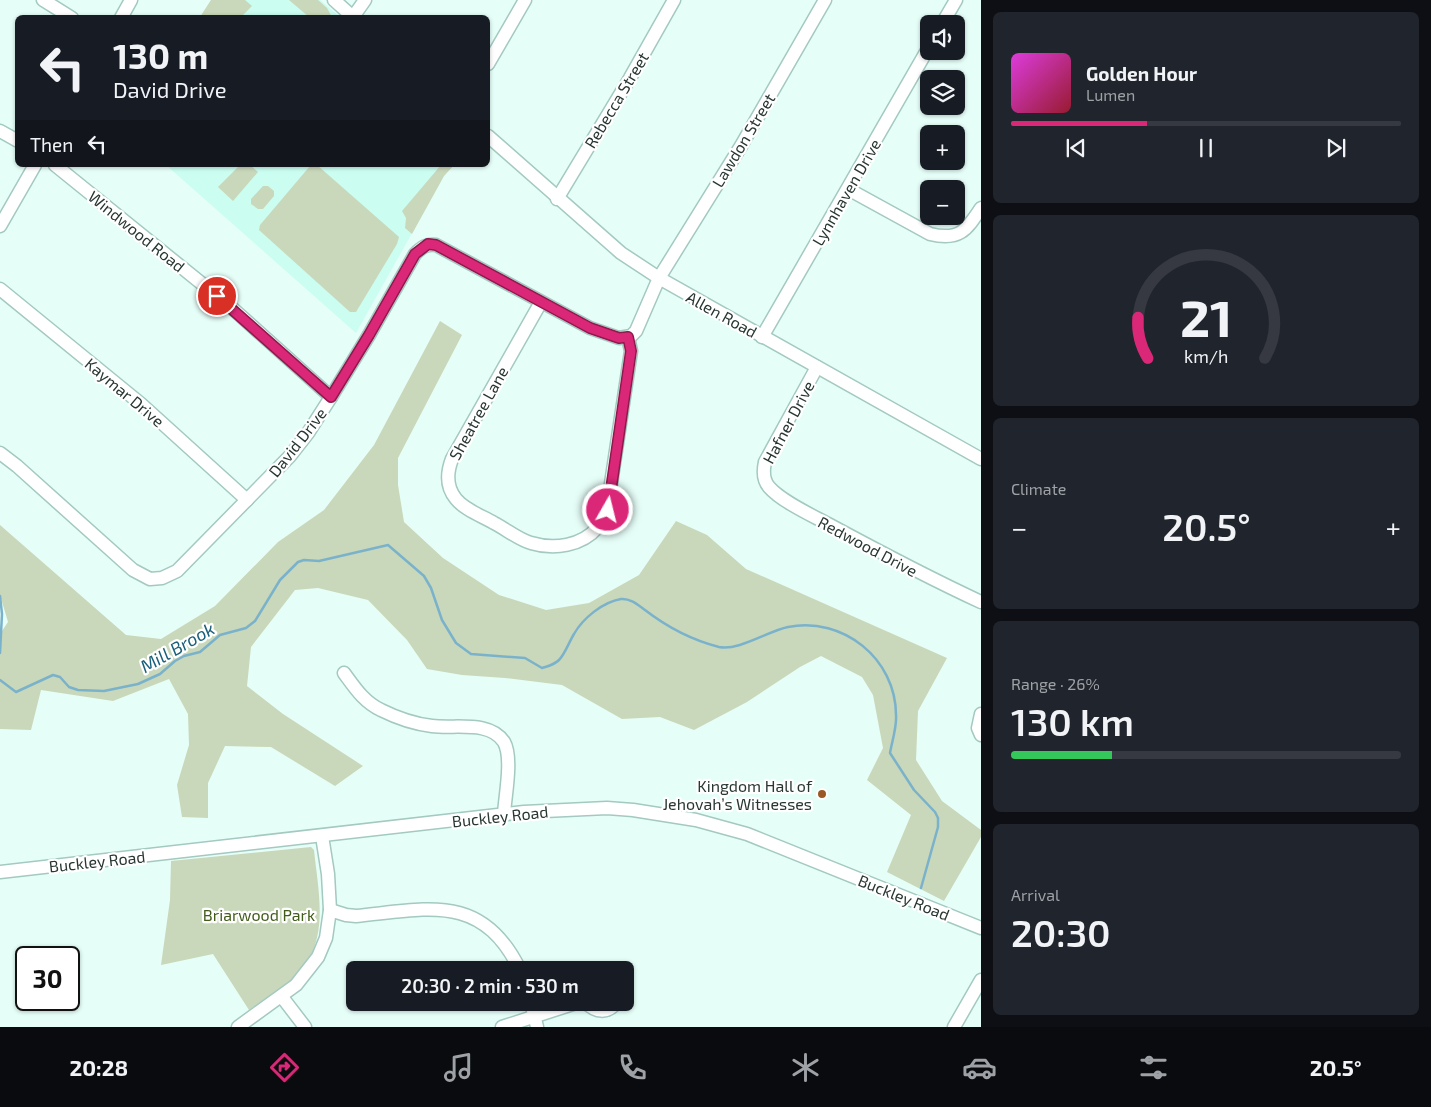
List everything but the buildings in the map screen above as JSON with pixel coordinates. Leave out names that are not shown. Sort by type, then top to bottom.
[{"type":"street","points":[[42,0],[67,15]]},
{"type":"street","points":[[123,15],[131,0]]},
{"type":"street","points":[[334,0],[351,15]]},
{"type":"street","points":[[354,15],[365,0]]},
{"type":"street","points":[[490,61],[525,0]]},
{"type":"street","name":"Rebecca Street","points":[[557,199],[630,78],[674,0]]},
{"type":"street","name":"Lawdon Street","points":[[659,278],[741,146],[825,0]]},
{"type":"street","points":[[947,15],[956,0]]},
{"type":"street","name":"Lynnhaven Drive","points":[[762,337],[922,60]]},
{"type":"street","points":[[0,131],[15,139]]},
{"type":"street","name":"Allen Road","points":[[490,138],[557,199],[621,253],[659,278],[981,459]]},
{"type":"street","points":[[0,226],[34,167]]},
{"type":"street","name":"Windwood Road","points":[[57,167],[232,308],[331,397]]},
{"type":"street","points":[[848,189],[930,234],[942,237],[953,237],[963,232],[981,208]]},
{"type":"street","name":"David Drive","points":[[0,454],[17,466],[133,570],[150,579],[162,578],[177,571],[290,456],[308,433],[331,397],[415,254],[428,244],[436,245],[590,328],[619,338],[628,337]]},
{"type":"street","points":[[628,337],[636,330],[659,278]]},
{"type":"street","name":"Kaymar Drive","points":[[0,289],[141,404],[248,500]]},
{"type":"street","name":"Sheatree Lane","points":[[541,302],[448,469],[450,488],[456,499],[530,543],[558,547],[572,544],[595,530],[608,510],[631,351],[628,337]]},
{"type":"street","name":"Hafner Drive","points":[[764,478],[765,462],[818,367]]},
{"type":"street","name":"Redwood Drive","points":[[764,478],[770,489],[795,506],[925,576],[981,602]]},
{"type":"street","points":[[344,673],[363,698],[380,710],[402,719],[432,726],[487,729],[496,733],[504,744],[508,759],[504,814]]},
{"type":"street","points":[[981,714],[978,728],[981,735]]},
{"type":"street","name":"Buckley Road","points":[[0,872],[504,814],[607,808],[696,820],[747,834],[981,928]]},
{"type":"street","points":[[238,1027],[282,997],[296,985],[318,957],[326,938],[330,910],[328,874],[322,836]]},
{"type":"street","points":[[330,910],[356,916],[426,909],[452,910],[468,914],[499,936],[516,961]]},
{"type":"street","points":[[954,1027],[981,980]]},
{"type":"street","points":[[282,997],[305,1027]]},
{"type":"street","points":[[502,1027],[535,1022],[559,1011]]},
{"type":"shaded area","points":[[211,0],[320,0],[338,15],[202,15]]},
{"type":"shaded area","points":[[168,167],[452,167],[444,176],[356,333]]},
{"type":"green space","points":[[211,0],[245,0],[252,6],[243,15],[201,15]]},
{"type":"green space","points":[[289,0],[318,0],[327,8],[331,15],[307,15]]},
{"type":"green space","points":[[238,167],[252,167],[258,172],[233,201],[218,187]]},
{"type":"green space","points":[[309,167],[319,167],[399,237],[397,244],[356,312],[350,312],[259,230],[260,225]]},
{"type":"green space","points":[[439,167],[452,167],[444,176],[412,234],[405,228],[406,218],[402,211]]},
{"type":"green space","points":[[263,186],[268,186],[274,191],[274,196],[263,209],[258,209],[251,204],[251,199]]},
{"type":"green space","points":[[440,321],[462,335],[398,458],[398,485],[404,522],[443,558],[499,595],[546,610],[589,603],[639,575],[676,521],[707,535],[746,569],[947,658],[918,711],[916,760],[942,801],[981,830],[981,837],[944,901],[887,872],[911,815],[867,780],[883,748],[873,695],[862,677],[821,656],[800,667],[747,702],[694,730],[660,717],[622,719],[562,685],[462,675],[427,669],[407,640],[368,600],[318,588],[295,590],[251,647],[247,686],[283,714],[363,766],[335,786],[271,747],[225,746],[208,783],[208,818],[182,817],[177,785],[189,745],[188,714],[169,679],[113,701],[41,690],[31,730],[0,729],[0,634],[8,622],[0,595],[0,525],[126,635],[161,639],[215,606],[278,542],[324,510],[374,445]]},
{"type":"green space","name":"Briarwood Park","points":[[311,847],[314,850],[320,904],[317,938],[311,955],[302,970],[283,988],[249,1010],[213,954],[161,965],[170,900],[171,861]]},
{"type":"waterway","name":"Mill Brook","points":[[0,680],[16,692],[53,675],[60,677],[69,687],[78,690],[104,691],[138,684],[160,674],[184,656],[200,652],[220,635],[246,628],[255,621],[280,580],[298,562],[304,560],[319,561],[388,545],[424,576],[431,588],[442,620],[456,643],[471,654],[525,658],[542,668],[559,660],[578,628],[588,617],[607,603],[621,599],[634,602],[680,632],[699,641],[719,647],[735,646],[788,627],[808,625],[828,628],[846,635],[863,646],[887,676],[894,695],[896,715],[890,753],[914,790],[935,812],[938,818],[938,827],[921,888]]},
{"type":"waterway","name":"Mill Brook","points":[[0,596],[2,614],[0,653]]},
{"type":"place","name":"Kingdom Hall of Jehovah’s Witnesses","points":[[822,794]]},
{"type":"route","points":[[217,296],[331,397],[415,254],[428,244],[436,245],[590,328],[619,338],[628,337],[631,351],[608,510]]}]
